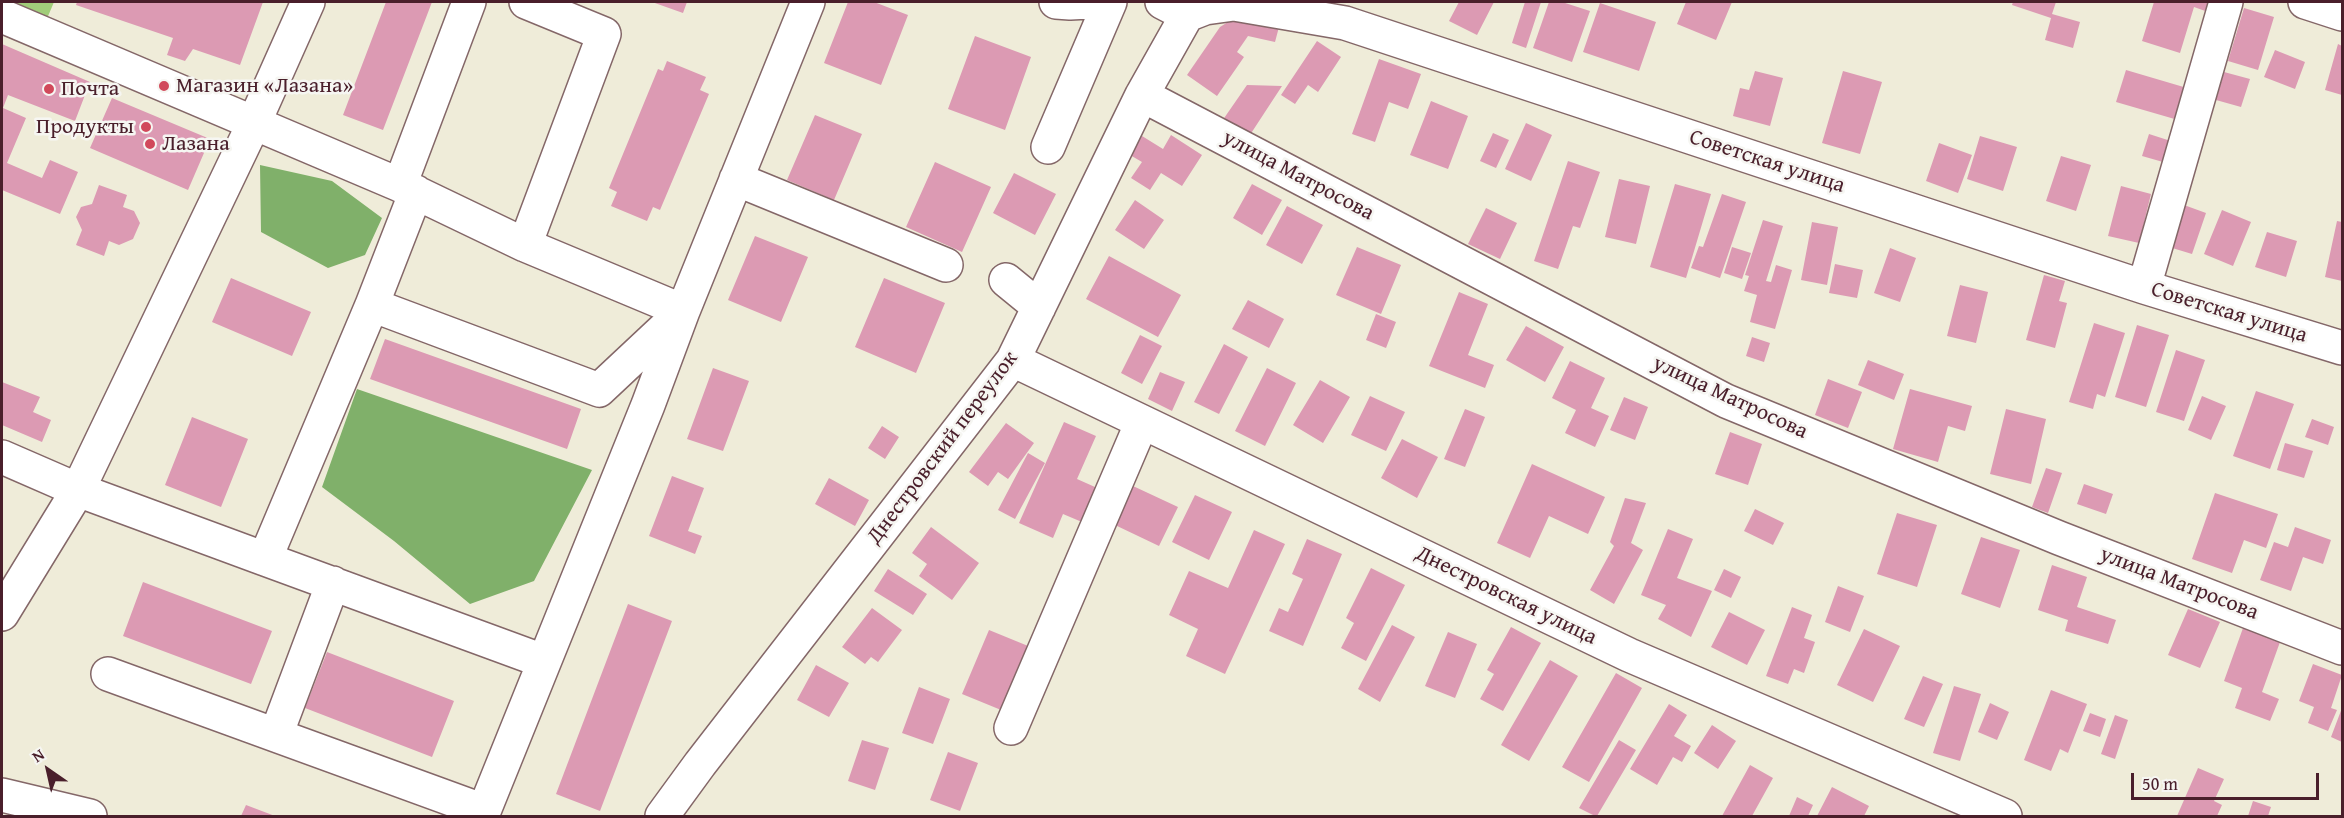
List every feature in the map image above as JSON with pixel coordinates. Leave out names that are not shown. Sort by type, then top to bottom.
[{"type":"street","points":[[2,614],[78,490],[254,123],[308,2]]},
{"type":"street","points":[[265,558],[372,305],[469,2]]},
{"type":"street","points":[[525,244],[604,34],[526,2]]},
{"type":"street","points":[[108,674],[484,811],[808,2]]},
{"type":"street","points":[[1056,2],[1089,2]]},
{"type":"street","points":[[1048,147],[1110,2]]},
{"type":"street","points":[[2144,287],[2226,2]]},
{"type":"street","points":[[2306,2],[2343,14]]},
{"type":"street","name":"Советская улица","points":[[1174,8],[1205,8],[1234,4],[1353,12],[2144,287],[2343,348]]},
{"type":"street","name":"Днестровский переулок","points":[[662,816],[1013,360],[1142,95],[1174,8]]},
{"type":"street","points":[[2,16],[408,188],[525,244],[683,311]]},
{"type":"street","name":"улица Матросова","points":[[1142,95],[1726,401],[2059,538],[2343,648]]},
{"type":"street","points":[[736,179],[946,265]]},
{"type":"street","points":[[1006,280],[1039,307]]},
{"type":"street","points":[[372,305],[599,390],[683,311]]},
{"type":"street","name":"Днестровская улица","points":[[1013,360],[1629,655],[2005,816]]},
{"type":"street","points":[[1011,728],[1142,422]]},
{"type":"street","points":[[2,457],[78,490],[543,661]]},
{"type":"street","points":[[276,735],[333,583]]},
{"type":"street","points":[[2,795],[90,816]]},
{"type":"green space","points":[[2,2],[54,2],[46,21]]},
{"type":"green space","points":[[260,165],[332,181],[382,218],[365,255],[328,268],[261,232]]},
{"type":"green space","points":[[357,389],[592,470],[534,581],[470,604],[394,541],[322,487]]},
{"type":"building","points":[[77,2],[263,2],[240,65],[193,49],[185,61],[167,55],[173,38],[76,5]]},
{"type":"building","points":[[386,2],[432,2],[383,130],[343,115]]},
{"type":"building","points":[[652,2],[687,2],[683,13]]},
{"type":"building","points":[[848,2],[874,2],[908,15],[881,85],[824,63]]},
{"type":"building","points":[[1459,2],[1494,2],[1477,35],[1449,21]]},
{"type":"building","points":[[1525,2],[1541,2],[1526,48],[1512,43]]},
{"type":"building","points":[[1549,2],[1562,2],[1590,11],[1572,62],[1533,48]]},
{"type":"building","points":[[1686,2],[1732,2],[1716,40],[1677,24]]},
{"type":"building","points":[[2013,2],[2056,2],[2052,14],[2080,22],[2073,48],[2045,40],[2051,18],[2012,5]]},
{"type":"building","points":[[2154,2],[2214,2],[2211,13],[2194,7],[2180,53],[2142,41]]},
{"type":"building","points":[[1600,3],[1656,22],[1639,71],[1583,52]]},
{"type":"building","points":[[2244,8],[2274,17],[2258,70],[2228,61]]},
{"type":"building","points":[[1236,17],[1279,27],[1275,42],[1248,36],[1237,52],[1244,57],[1217,96],[1187,75],[1220,27]]},
{"type":"building","points":[[975,36],[1031,57],[1005,130],[948,109]]},
{"type":"building","points":[[1317,41],[1341,57],[1318,92],[1308,85],[1295,104],[1281,95]]},
{"type":"building","points":[[2,44],[90,82],[75,121],[8,95],[3,108],[26,118],[7,163],[42,178],[50,160],[78,172],[60,214],[2,190]]},
{"type":"building","points":[[2338,44],[2342,46],[2342,95],[2325,90]]},
{"type":"building","points":[[2275,50],[2305,62],[2295,89],[2264,77]]},
{"type":"building","points":[[1379,59],[1421,74],[1408,109],[1389,102],[1375,142],[1352,134]]},
{"type":"building","points":[[667,61],[706,77],[700,90],[709,94],[660,210],[653,207],[647,221],[611,206],[617,192],[609,188],[658,69],[663,71]]},
{"type":"building","points":[[2126,70],[2187,88],[2178,120],[2116,102]]},
{"type":"building","points":[[1755,71],[1783,78],[1770,126],[1733,116],[1740,88],[1749,90]]},
{"type":"building","points":[[1843,71],[1882,82],[1860,154],[1822,143]]},
{"type":"building","points":[[2224,72],[2250,79],[2241,107],[2216,100]]},
{"type":"building","points":[[1247,85],[1282,86],[1246,141],[1220,124]]},
{"type":"building","name":"Лазана","points":[[112,98],[210,139],[188,190],[90,148]]},
{"type":"building","points":[[1431,101],[1468,116],[1448,169],[1410,155]]},
{"type":"building","points":[[815,115],[862,134],[834,200],[787,180]]},
{"type":"building","points":[[1526,123],[1552,135],[1531,181],[1505,169]]},
{"type":"building","points":[[1493,133],[1509,140],[1496,168],[1480,161]]},
{"type":"building","points":[[2149,134],[2177,143],[2170,164],[2142,156]]},
{"type":"building","points":[[1171,135],[1202,155],[1182,186],[1161,173],[1150,190],[1131,178],[1142,162],[1130,155],[1142,136],[1163,149]]},
{"type":"building","points":[[1980,136],[2017,147],[2003,191],[1967,179]]},
{"type":"building","points":[[1939,143],[1972,155],[1958,193],[1926,181]]},
{"type":"building","points":[[2061,156],[2091,165],[2076,211],[2046,201]]},
{"type":"building","points":[[1568,161],[1600,172],[1580,228],[1573,226],[1558,269],[1534,261]]},
{"type":"building","points":[[935,162],[991,187],[962,252],[906,227]]},
{"type":"building","points":[[1014,173],[1056,194],[1035,235],[993,213]]},
{"type":"building","points":[[1619,179],[1650,186],[1636,244],[1605,237]]},
{"type":"building","points":[[1252,184],[1282,200],[1262,235],[1233,218]]},
{"type":"building","points":[[1675,184],[1711,194],[1686,278],[1650,267]]},
{"type":"building","points":[[99,185],[127,195],[123,207],[134,211],[140,223],[133,239],[119,245],[109,241],[104,256],[76,245],[82,230],[76,217],[81,207],[92,204]]},
{"type":"building","points":[[2121,186],[2151,194],[2139,243],[2108,236]]},
{"type":"building","points":[[1722,194],[1746,202],[1720,278],[1691,268],[1699,246],[1703,247]]},
{"type":"building","points":[[1135,200],[1164,220],[1144,249],[1115,230]]},
{"type":"building","points":[[2184,205],[2206,213],[2192,254],[2169,247]]},
{"type":"building","points":[[1287,206],[1323,225],[1302,264],[1266,245]]},
{"type":"building","points":[[1486,208],[1517,223],[1500,259],[1468,244]]},
{"type":"building","points":[[2222,210],[2251,222],[2233,266],[2204,254]]},
{"type":"building","points":[[1763,220],[1783,226],[1766,281],[1771,282],[1776,265],[1792,270],[1775,329],[1750,322],[1757,295],[1744,291],[1749,276],[1745,275]]},
{"type":"building","points":[[2337,221],[2342,222],[2342,281],[2325,277]]},
{"type":"building","points":[[1812,222],[1838,227],[1827,285],[1801,280]]},
{"type":"building","points":[[2267,232],[2297,241],[2286,277],[2255,267]]},
{"type":"building","points":[[755,236],[808,257],[781,322],[728,300]]},
{"type":"building","points":[[1357,247],[1401,265],[1381,314],[1336,295]]},
{"type":"building","points":[[1732,247],[1751,253],[1742,279],[1724,273]]},
{"type":"building","points":[[1890,248],[1916,258],[1900,302],[1874,293]]},
{"type":"building","points":[[1109,256],[1181,295],[1158,337],[1086,299]]},
{"type":"building","points":[[1835,264],[1863,270],[1857,298],[1829,293]]},
{"type":"building","points":[[2044,275],[2065,281],[2059,301],[2067,303],[2055,348],[2026,340]]},
{"type":"building","points":[[231,278],[311,312],[292,356],[212,322]]},
{"type":"building","points":[[884,278],[945,303],[916,373],[855,347]]},
{"type":"building","points":[[1960,285],[1988,292],[1976,343],[1947,336]]},
{"type":"building","points":[[1459,292],[1488,304],[1468,355],[1494,365],[1485,388],[1429,366]]},
{"type":"building","points":[[1248,300],[1284,319],[1269,348],[1232,329]]},
{"type":"building","points":[[1376,314],[1396,322],[1386,348],[1366,340]]},
{"type":"building","points":[[2094,323],[2125,333],[2105,397],[2097,394],[2093,409],[2069,402]]},
{"type":"building","points":[[2137,325],[2169,335],[2146,407],[2115,397]]},
{"type":"building","points":[[1526,326],[1564,347],[1545,382],[1506,360]]},
{"type":"building","points":[[1140,335],[1162,346],[1142,384],[1121,373]]},
{"type":"building","points":[[1752,337],[1770,343],[1764,362],[1746,356]]},
{"type":"building","points":[[385,339],[581,409],[567,449],[370,379]]},
{"type":"building","points":[[1224,344],[1248,357],[1219,414],[1194,402]]},
{"type":"building","points":[[2176,350],[2205,360],[2184,421],[2156,412]]},
{"type":"building","points":[[1868,360],[1904,374],[1894,400],[1858,385]]},
{"type":"building","points":[[1570,361],[1605,378],[1591,408],[1609,416],[1595,447],[1565,433],[1576,410],[1552,398]]},
{"type":"building","points":[[713,368],[749,381],[723,451],[687,439]]},
{"type":"building","points":[[1267,368],[1296,383],[1265,446],[1235,431]]},
{"type":"building","points":[[1160,372],[1185,382],[1172,411],[1148,399]]},
{"type":"building","points":[[1828,379],[1862,392],[1848,428],[1815,415]]},
{"type":"building","points":[[1320,380],[1350,397],[1323,443],[1293,425]]},
{"type":"building","points":[[2,382],[40,397],[33,412],[51,420],[42,442],[2,425]]},
{"type":"building","points":[[1910,389],[1972,406],[1965,431],[1948,426],[1938,462],[1893,449]]},
{"type":"building","points":[[2256,391],[2294,404],[2270,469],[2233,456]]},
{"type":"building","points":[[1370,396],[1405,412],[1386,451],[1351,435]]},
{"type":"building","points":[[2202,396],[2226,406],[2211,440],[2188,430]]},
{"type":"building","points":[[1624,397],[1648,407],[1635,440],[1610,430]]},
{"type":"building","points":[[1465,409],[1485,417],[1465,467],[1444,459]]},
{"type":"building","points":[[2006,409],[2046,419],[2031,484],[1990,474]]},
{"type":"building","points":[[192,417],[248,439],[221,507],[165,485]]},
{"type":"building","points":[[2312,419],[2334,427],[2328,445],[2305,437]]},
{"type":"building","points":[[1064,422],[1096,436],[1077,479],[1104,491],[1089,525],[1063,514],[1053,538],[1019,523]]},
{"type":"building","points":[[1006,423],[1034,443],[1008,479],[998,472],[988,486],[969,472]]},
{"type":"building","points":[[882,426],[899,437],[885,459],[868,448]]},
{"type":"building","points":[[1730,432],[1762,444],[1748,485],[1715,474]]},
{"type":"building","points":[[1402,439],[1438,457],[1417,498],[1381,478]]},
{"type":"building","points":[[2285,443],[2313,451],[2304,478],[2277,470]]},
{"type":"building","points":[[1028,453],[1045,463],[1015,519],[998,510]]},
{"type":"building","points":[[1532,464],[1605,497],[1588,534],[1549,516],[1530,558],[1497,543]]},
{"type":"building","points":[[2046,468],[2062,473],[2048,513],[2032,507]]},
{"type":"building","points":[[672,476],[704,488],[688,531],[702,536],[695,554],[649,536]]},
{"type":"building","points":[[829,478],[869,500],[855,526],[815,504]]},
{"type":"building","points":[[2084,484],[2113,494],[2106,514],[2077,504]]},
{"type":"building","points":[[1133,486],[1178,507],[1159,546],[1115,525]]},
{"type":"building","points":[[2215,493],[2278,514],[2266,548],[2244,540],[2232,573],[2192,559]]},
{"type":"building","points":[[1195,495],[1232,512],[1209,560],[1172,542]]},
{"type":"building","points":[[1625,498],[1646,503],[1631,543],[1643,550],[1614,604],[1590,590],[1614,546],[1610,542]]},
{"type":"building","points":[[1755,509],[1784,523],[1773,545],[1744,531]]},
{"type":"building","points":[[1897,513],[1937,525],[1917,587],[1877,574]]},
{"type":"building","points":[[931,527],[979,563],[952,600],[919,576],[927,564],[912,553]]},
{"type":"building","points":[[2295,527],[2331,540],[2323,564],[2303,557],[2291,591],[2260,580],[2274,542],[2288,547]]},
{"type":"building","points":[[1668,529],[1693,539],[1677,578],[1712,591],[1691,637],[1658,619],[1666,605],[1641,595]]},
{"type":"building","points":[[1254,530],[1285,544],[1225,674],[1186,656],[1198,629],[1169,615],[1189,571],[1228,588]]},
{"type":"building","points":[[1981,537],[2020,550],[2000,608],[1961,594]]},
{"type":"building","points":[[1307,539],[1342,554],[1303,646],[1269,631],[1279,608],[1288,612],[1303,579],[1292,574]]},
{"type":"building","points":[[2052,565],[2087,577],[2077,607],[2116,620],[2108,644],[2065,631],[2068,620],[2038,610]]},
{"type":"building","points":[[1371,568],[1405,585],[1366,661],[1341,648],[1354,623],[1346,618]]},
{"type":"building","points":[[888,569],[927,594],[913,615],[874,591]]},
{"type":"building","points":[[1724,569],[1741,577],[1731,598],[1714,590]]},
{"type":"building","points":[[143,582],[272,631],[251,684],[123,636]]},
{"type":"building","points":[[1838,586],[1864,596],[1850,632],[1825,622]]},
{"type":"building","points":[[628,604],[672,621],[600,811],[556,794]]},
{"type":"building","points":[[1792,607],[1812,615],[1804,638],[1815,642],[1804,673],[1794,669],[1788,684],[1766,676]]},
{"type":"building","points":[[872,608],[902,630],[878,662],[871,657],[865,664],[842,647]]},
{"type":"building","points":[[2188,609],[2220,622],[2200,668],[2168,655]]},
{"type":"building","points":[[1729,612],[1765,630],[1747,665],[1711,647]]},
{"type":"building","points":[[1392,625],[1415,637],[1380,702],[1358,689]]},
{"type":"building","points":[[1511,627],[1541,643],[1503,711],[1480,699],[1494,674],[1487,670]]},
{"type":"building","points":[[2243,628],[2280,642],[2262,692],[2279,699],[2270,721],[2235,708],[2242,688],[2224,681]]},
{"type":"building","points":[[1864,629],[1900,646],[1873,702],[1837,685]]},
{"type":"building","points":[[989,630],[1033,648],[1006,712],[962,694]]},
{"type":"building","points":[[1448,632],[1477,644],[1455,698],[1425,686]]},
{"type":"building","points":[[327,652],[454,701],[432,757],[305,708]]},
{"type":"building","points":[[1550,660],[1578,676],[1529,761],[1501,745]]},
{"type":"building","points":[[2313,664],[2342,675],[2331,708],[2337,710],[2328,731],[2308,723],[2314,707],[2299,701]]},
{"type":"building","points":[[816,665],[849,683],[829,717],[797,700]]},
{"type":"building","points":[[1616,673],[1642,688],[1589,782],[1562,767]]},
{"type":"building","points":[[1923,676],[1943,684],[1924,727],[1904,719]]},
{"type":"building","points":[[1954,686],[1981,694],[1960,761],[1933,753]]},
{"type":"building","points":[[919,687],[950,699],[933,744],[902,733]]},
{"type":"building","points":[[2051,690],[2087,704],[2068,753],[2060,749],[2051,771],[2024,760]]},
{"type":"building","points":[[1990,703],[2009,712],[1997,740],[1978,732]]},
{"type":"building","points":[[1669,704],[1687,715],[1674,736],[1691,746],[1682,762],[1673,757],[1657,785],[1630,769]]},
{"type":"building","points":[[2342,708],[2342,742],[2331,737]]},
{"type":"building","points":[[2090,713],[2106,719],[2100,737],[2083,731]]},
{"type":"building","points":[[2115,715],[2128,720],[2115,759],[2101,754]]},
{"type":"building","points":[[1712,725],[1736,741],[1718,769],[1694,753]]},
{"type":"building","points":[[862,740],[889,748],[875,790],[848,781]]},
{"type":"building","points":[[1619,740],[1636,750],[1595,816],[1579,808]]},
{"type":"building","points":[[948,752],[978,763],[960,811],[930,800]]},
{"type":"building","points":[[1750,765],[1773,778],[1752,816],[1722,816]]},
{"type":"building","points":[[2198,768],[2224,779],[2214,801],[2222,805],[2217,816],[2177,816]]},
{"type":"building","points":[[1832,787],[1869,806],[1864,816],[1817,816]]},
{"type":"building","points":[[1797,797],[1813,805],[1808,816],[1789,816]]},
{"type":"building","points":[[2253,801],[2271,807],[2268,816],[2248,816]]},
{"type":"building","points":[[246,805],[275,816],[241,816]]},
{"type":"place","name":"Магазин «Лазана»","points":[[164,86]]},
{"type":"place","name":"Почта","points":[[49,89]]},
{"type":"place","name":"Продукты","points":[[146,127]]},
{"type":"place","name":"Лазана","points":[[150,144]]}]
